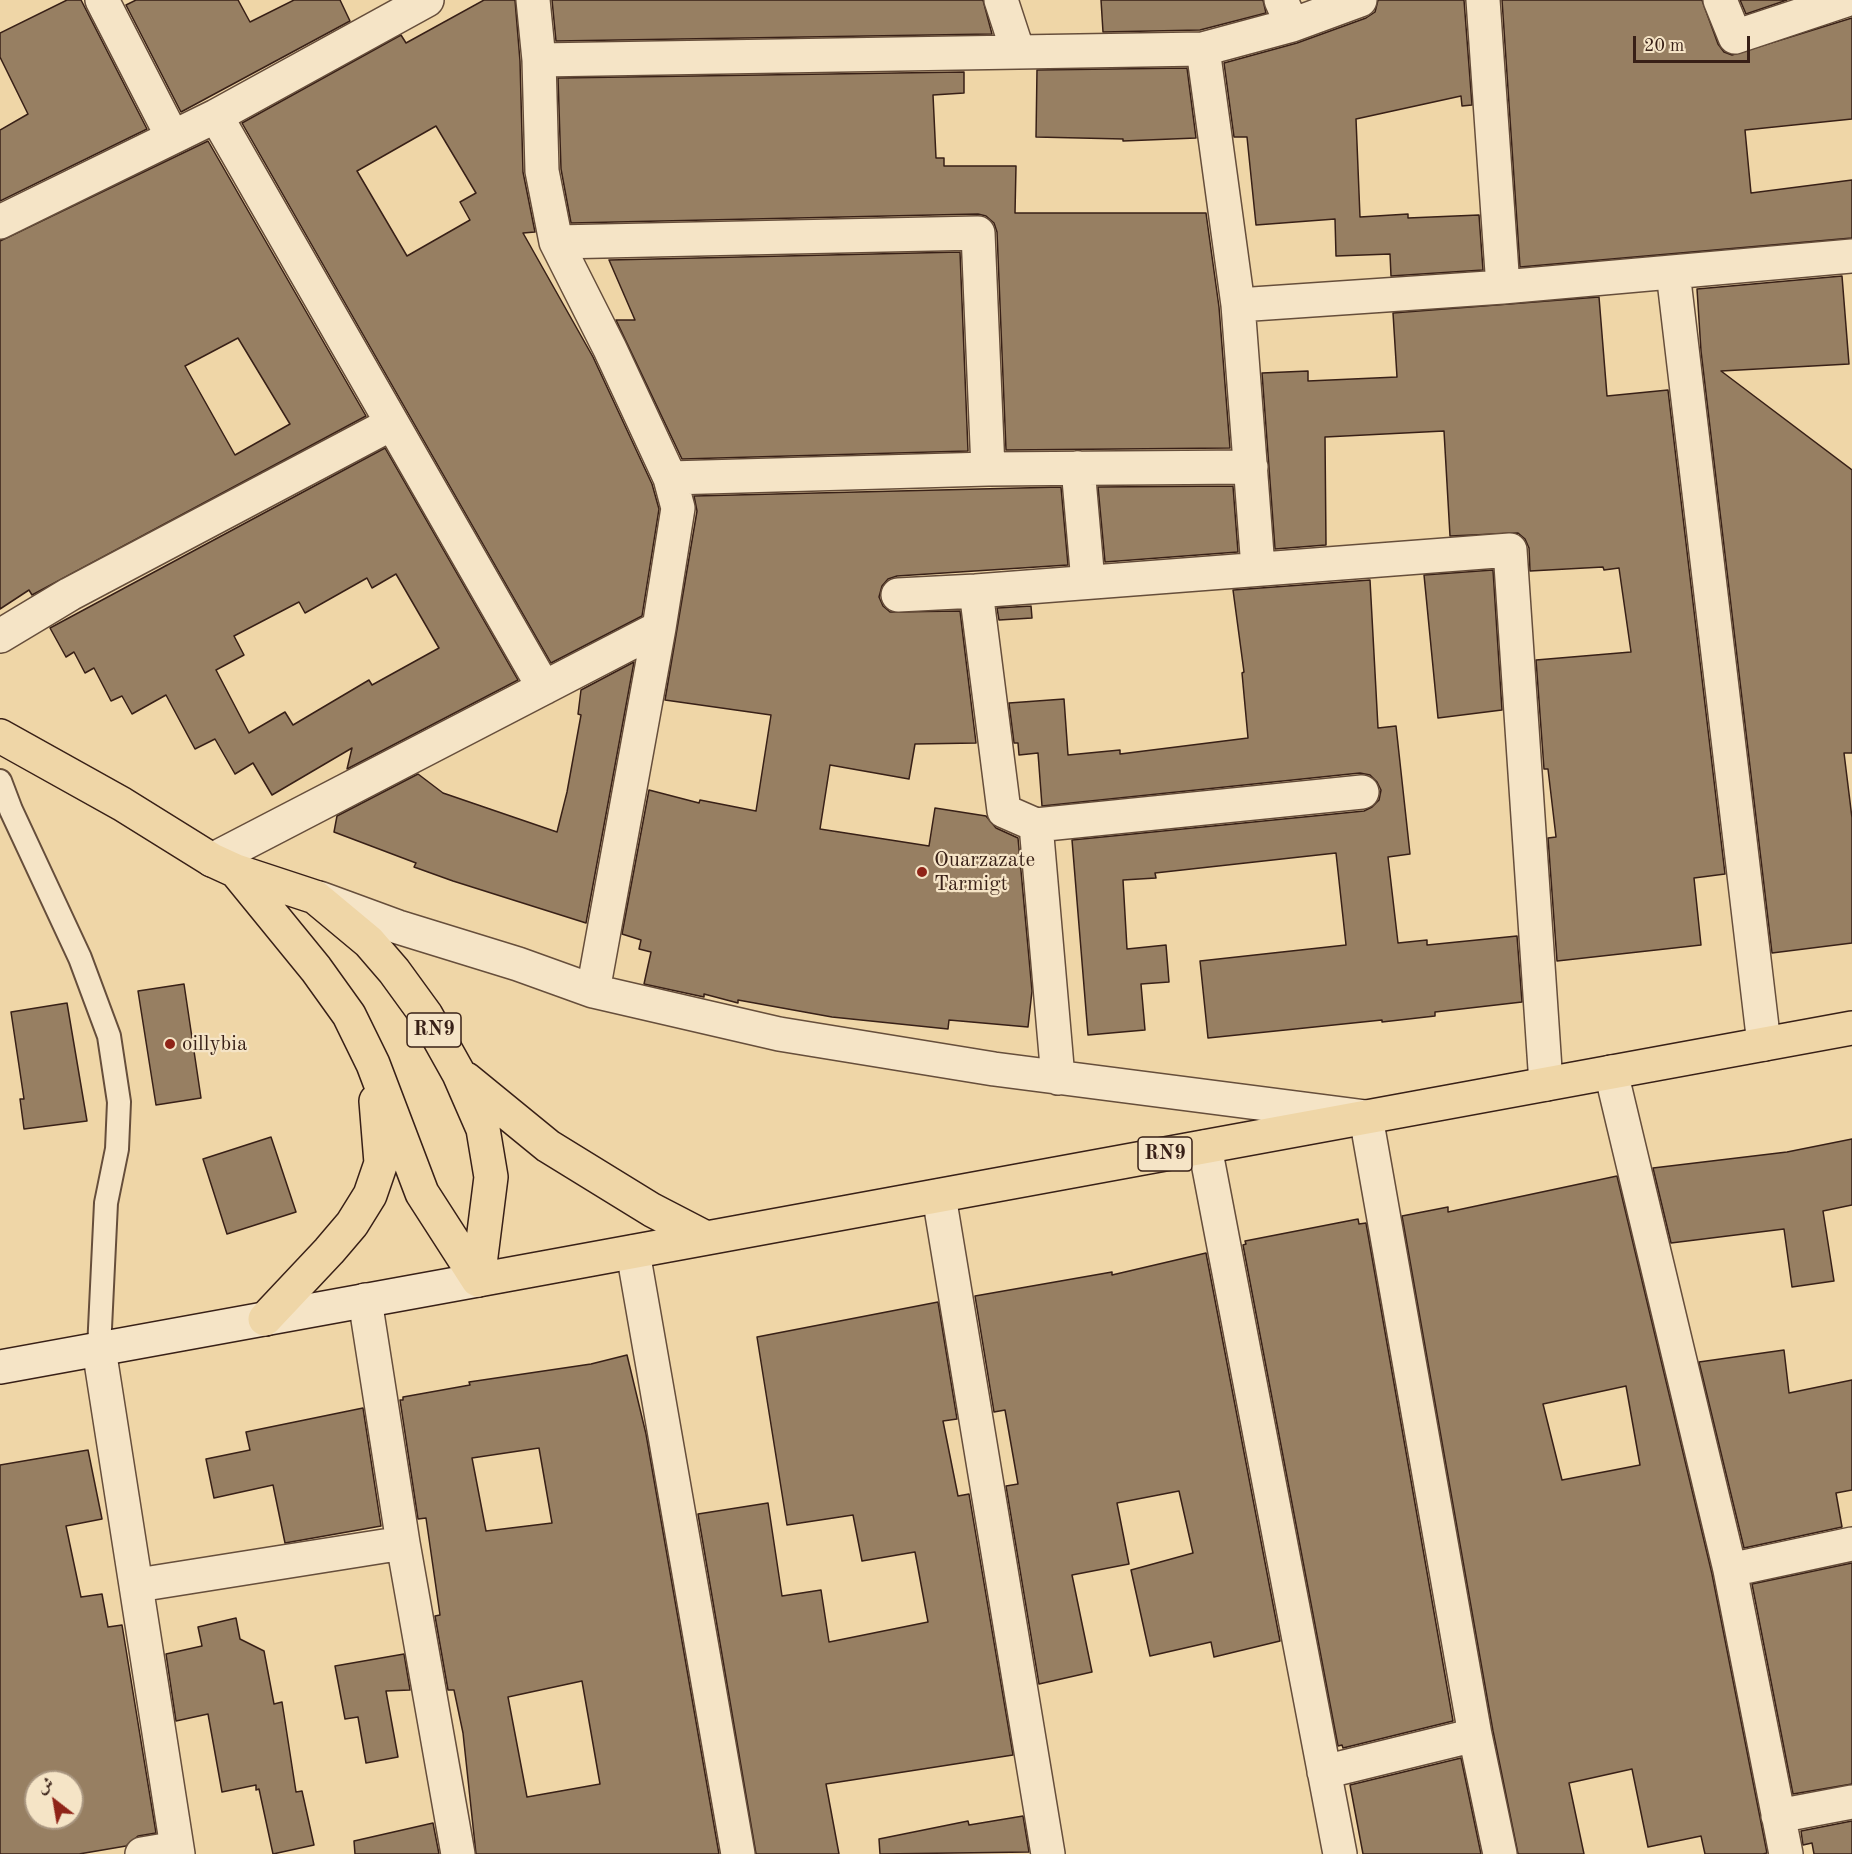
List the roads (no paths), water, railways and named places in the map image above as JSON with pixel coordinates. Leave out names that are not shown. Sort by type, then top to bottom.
[{"type":"main road","name":"RN9","points":[[0,736],[122,804],[224,866],[315,897],[369,942],[394,970],[426,1015],[459,1074],[483,1129],[490,1168],[478,1280]]},
{"type":"main road","name":"RN9","points":[[224,866],[322,978],[349,1015],[374,1064],[422,1193],[478,1280]]},
{"type":"main road","name":"RN9","points":[[478,1280],[1852,1028]]},
{"type":"main road","points":[[265,1319],[352,1224],[370,1195],[381,1163],[374,1064]]},
{"type":"main road","points":[[459,1074],[548,1146],[652,1210],[706,1238]]},
{"type":"street","points":[[102,0],[172,136]]},
{"type":"street","points":[[0,222],[216,116],[427,0]]},
{"type":"street","points":[[533,0],[538,60],[542,171],[556,242],[610,349],[670,478],[678,508],[659,628],[593,991]]},
{"type":"street","points":[[1001,0],[1018,52]]},
{"type":"street","points":[[538,60],[1203,49],[1286,12],[1360,0]]},
{"type":"street","points":[[1483,0],[1503,287]]},
{"type":"street","points":[[1720,0],[1735,37],[1846,0]]},
{"type":"street","points":[[1203,49],[1238,305],[1258,568]]},
{"type":"street","points":[[216,116],[544,688]]},
{"type":"street","points":[[556,242],[978,233],[987,469]]},
{"type":"street","points":[[1238,305],[1503,287],[1852,256]]},
{"type":"street","points":[[1673,272],[1764,1044]]},
{"type":"street","points":[[0,636],[70,594],[391,424]]},
{"type":"street","points":[[670,478],[987,469],[1251,466]]},
{"type":"street","points":[[1078,468],[1088,582]]},
{"type":"street","points":[[898,595],[1510,550],[1546,1084]]},
{"type":"street","points":[[976,591],[1004,811],[1036,825],[1362,792]]},
{"type":"street","points":[[224,866],[544,688],[659,628]]},
{"type":"street","points":[[1036,825],[1058,1078]]},
{"type":"street","points":[[315,897],[398,927],[518,964],[593,991],[779,1034],[1058,1078],[1366,1117],[1475,1735],[1500,1854]]},
{"type":"street","points":[[1611,1072],[1730,1570],[1786,1854]]},
{"type":"street","points":[[1205,1147],[1340,1854]]},
{"type":"street","points":[[939,1196],[1048,1854]]},
{"type":"street","points":[[633,1252],[738,1854]]},
{"type":"street","points":[[0,1366],[478,1280]]},
{"type":"street","points":[[366,1300],[403,1543],[458,1854]]},
{"type":"street","points":[[99,1349],[138,1585],[178,1851],[142,1854]]},
{"type":"street","points":[[138,1585],[403,1543]]},
{"type":"street","points":[[1730,1570],[1852,1544]]},
{"type":"street","points":[[1324,1772],[1475,1735]]},
{"type":"street","points":[[1778,1816],[1852,1802]]},
{"type":"lane","points":[[0,781],[11,810],[80,958],[109,1036],[119,1102],[117,1149],[106,1203],[99,1349]]},
{"type":"place","name":"Ouarzazate Tarmigt","points":[[922,872]]},
{"type":"place","name":"oillybia","points":[[170,1044]]}]
